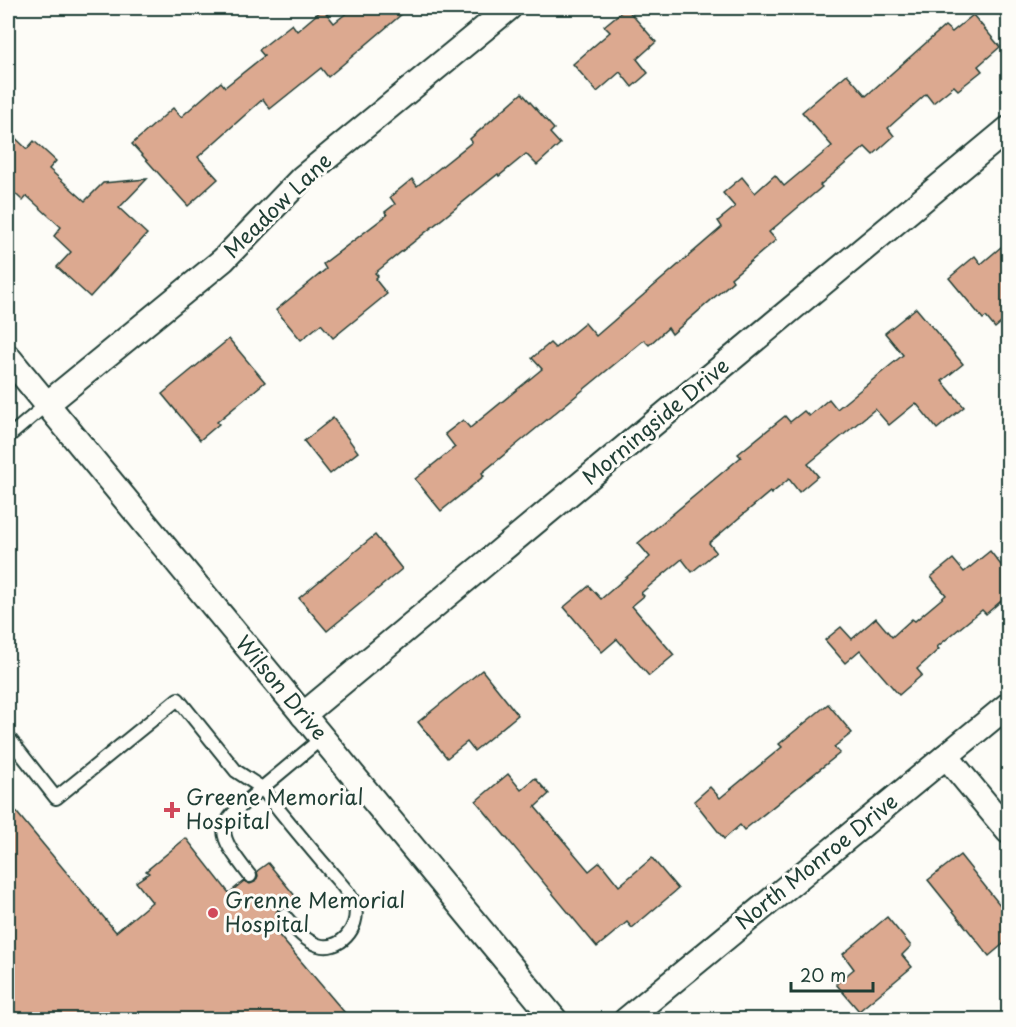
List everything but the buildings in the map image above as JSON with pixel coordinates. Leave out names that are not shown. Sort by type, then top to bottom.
[{"type":"street","name":"Meadow Lane","points":[[47,404],[223,260],[302,178],[509,8]]},
{"type":"street","name":"Morningside Drive","points":[[303,715],[1008,129]]},
{"type":"street","name":"Wilson Drive","points":[[8,357],[555,1020]]},
{"type":"street","name":"North Monroe Drive","points":[[626,1020],[1008,705]]},
{"type":"street","points":[[946,756],[1008,831]]},
{"type":"lane","points":[[8,437],[47,404]]},
{"type":"lane","points":[[8,737],[56,798],[178,699],[236,771],[262,788],[343,887],[355,906],[356,924],[348,936],[334,945],[320,946],[304,939],[284,915]]},
{"type":"lane","points":[[250,876],[228,848],[224,835],[225,823],[233,813],[322,738]]},
{"type":"place","name":"Greene Memorial Hospital","points":[[172,810]]},
{"type":"place","name":"Grenne Memorial Hospital","points":[[213,913]]}]
